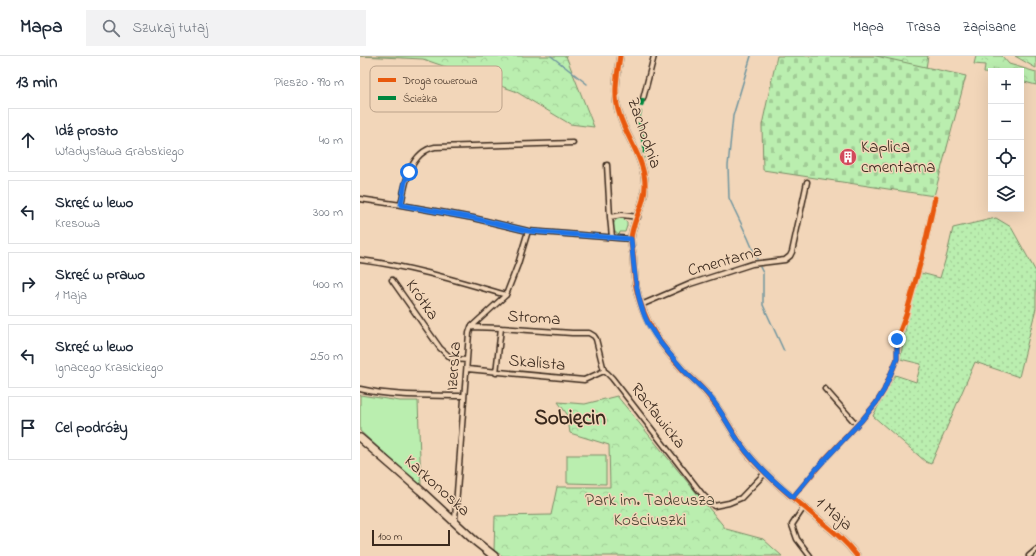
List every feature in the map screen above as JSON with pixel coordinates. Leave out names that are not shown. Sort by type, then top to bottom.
[{"type":"main road","name":"Karkonoska","points":[[360,438],[494,556]]},
{"type":"street","name":"Zachodnia","points":[[620,56],[616,85],[616,103],[618,113],[636,151],[644,174],[645,184],[642,207],[631,239]]},
{"type":"street","points":[[643,99],[654,56]]},
{"type":"street","points":[[401,205],[405,182],[411,168],[423,152],[430,148],[573,143]]},
{"type":"street","points":[[607,165],[612,237]]},
{"type":"street","name":"Cmentarna","points":[[641,305],[690,284],[752,264],[785,260],[792,252],[808,182]]},
{"type":"street","points":[[793,497],[817,468],[876,403],[884,390],[897,359],[897,339],[906,315],[922,257],[935,198]]},
{"type":"street","points":[[360,199],[473,218],[528,231],[631,239]]},
{"type":"street","points":[[610,217],[622,215],[638,217]]},
{"type":"street","name":"Izerska","points":[[454,522],[456,519],[469,332],[471,327],[506,295],[518,264],[528,231]]},
{"type":"street","name":"1 Maja","points":[[631,239],[636,286],[641,305],[648,324],[662,345],[710,397],[739,442],[754,462],[804,507],[835,532],[850,546],[857,556]]},
{"type":"street","points":[[360,260],[402,267],[506,295]]},
{"type":"street","name":"Krótka","points":[[392,280],[440,348],[452,359],[468,360]]},
{"type":"street","name":"Stroma","points":[[471,327],[589,333],[594,336]]},
{"type":"street","points":[[496,372],[501,328]]},
{"type":"street","name":"Racławicka","points":[[594,336],[604,371],[608,373],[702,494],[714,506],[741,498],[765,473]]},
{"type":"street","name":"Skalista","points":[[467,369],[584,380],[604,371]]},
{"type":"street","points":[[360,389],[372,392],[464,396]]},
{"type":"street","points":[[825,389],[857,425]]},
{"type":"street","points":[[804,507],[792,525],[797,539],[810,556]]},
{"type":"street","points":[[1029,556],[1036,550]]},
{"type":"green space","points":[[360,56],[566,56],[594,127],[570,124],[515,91],[502,86],[502,66],[443,66],[423,59]]},
{"type":"green space","points":[[777,56],[876,56],[966,76],[934,196],[763,170],[762,125]]},
{"type":"green space","points":[[851,56],[928,56],[926,68]]},
{"type":"green space","points":[[976,56],[1002,56],[1009,64],[1022,68],[988,68],[988,74],[984,73],[985,65],[974,64]]},
{"type":"green space","points":[[1015,56],[1036,56],[1036,68],[1034,67]]},
{"type":"green space","points":[[1024,68],[1036,72],[1036,85],[1024,82]]},
{"type":"green space","points":[[620,217],[624,217],[624,220],[627,222],[627,226],[625,232],[620,232],[619,235],[614,231],[613,226],[615,221]]},
{"type":"green space","points":[[996,218],[1011,227],[1036,272],[1036,308],[1019,377],[975,362],[931,464],[926,462],[873,416],[895,375],[916,382],[921,364],[900,359],[907,321],[921,273],[940,278],[953,228]]},
{"type":"green space","points":[[360,395],[400,401],[418,401],[421,486],[360,431]]},
{"type":"green space","name":"Park im. Tadeusza Kościuszki","points":[[617,396],[726,529],[763,539],[782,556],[503,556],[494,551],[495,516],[551,515],[557,487],[610,487],[609,445],[570,433],[567,414],[558,402],[585,404]]},
{"type":"green space","points":[[567,455],[606,455],[606,484],[567,483]]},
{"type":"waterway","points":[[551,56],[587,84]]},
{"type":"waterway","points":[[751,56],[733,116],[728,166],[729,198],[757,259]]},
{"type":"waterway","points":[[760,267],[763,273],[763,305],[784,351]]},
{"type":"marked path","points":[[643,99],[638,119],[645,148],[644,158]]},
{"type":"cycle path","points":[[620,56],[616,85],[617,106],[622,122],[642,165],[645,183],[645,191],[631,239],[636,287],[648,321],[667,351],[683,370],[704,390],[722,414],[743,448],[763,471],[838,536],[857,556]]},
{"type":"cycle path","points":[[793,497],[825,459],[862,420],[876,403],[884,390],[897,359],[897,339],[906,315],[922,257],[935,198]]},
{"type":"place","name":"Kaplica cmentarna","points":[[848,157]]},
{"type":"district","name":"Sobięcin","points":[[570,419]]},
{"type":"route","points":[[409,172],[405,182],[401,205],[473,218],[528,231],[631,239],[636,286],[645,317],[652,330],[665,349],[710,397],[739,442],[754,462],[772,480],[793,497],[817,468],[876,403],[884,390],[897,359],[897,339]]}]
